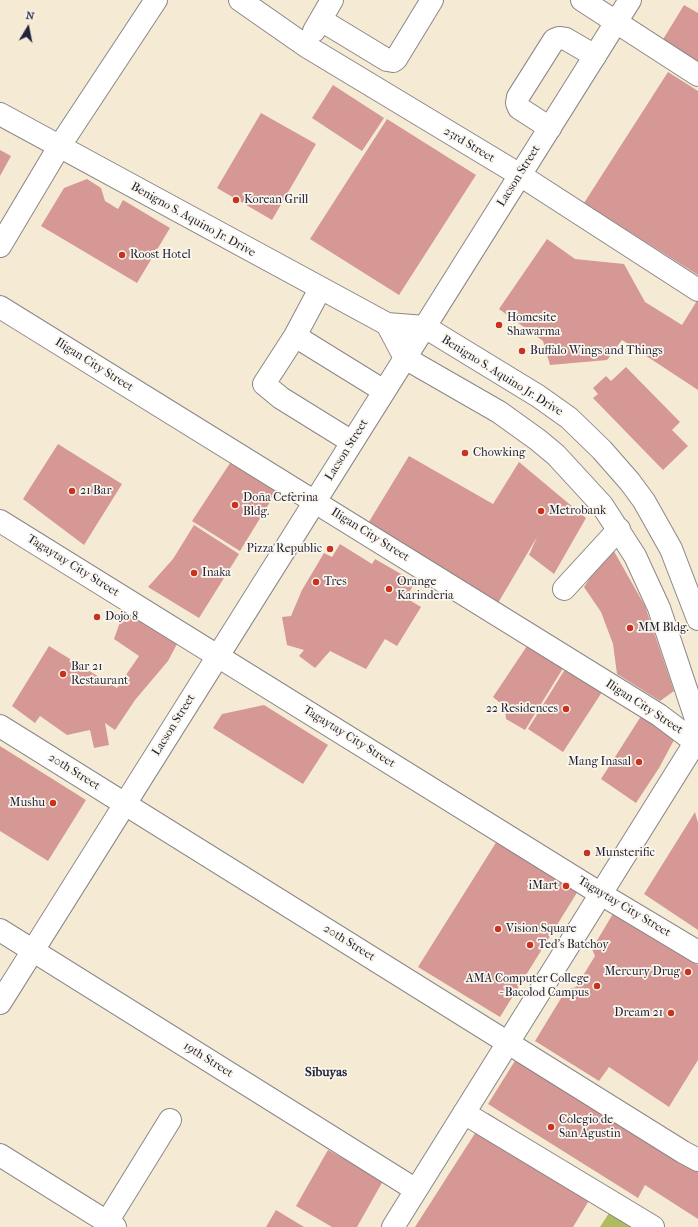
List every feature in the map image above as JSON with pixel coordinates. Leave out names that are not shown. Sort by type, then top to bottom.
[{"type":"street","points":[[0,246],[59,147],[156,0]]},
{"type":"street","name":"23rd Street","points":[[240,0],[306,46],[520,175],[698,290]]},
{"type":"street","points":[[306,46],[332,0]]},
{"type":"street","points":[[321,20],[387,60],[393,61],[396,59],[432,0]]},
{"type":"street","points":[[582,0],[698,75]]},
{"type":"street","name":"Lacson Street","points":[[0,1003],[630,0]]},
{"type":"street","points":[[550,128],[519,108],[517,103],[518,97],[546,52],[554,40],[558,38],[566,39],[595,56]]},
{"type":"street","name":"Benigno S. Aquino Jr. Drive","points":[[0,114],[387,324],[424,327],[538,396],[569,418],[602,450],[630,482],[657,521],[684,578],[698,619]]},
{"type":"street","points":[[320,289],[295,336],[264,384],[281,398],[352,442]]},
{"type":"street","name":"Iligan City Street","points":[[0,307],[660,715],[697,735]]},
{"type":"street","points":[[387,324],[405,358],[499,412],[538,440],[573,472],[602,505],[619,528],[636,556],[659,608],[697,735],[601,894],[393,1227]]},
{"type":"street","points":[[295,336],[384,391]]},
{"type":"street","name":"Tagaytay City Street","points":[[0,521],[601,894],[698,952]]},
{"type":"street","points":[[564,589],[619,528]]},
{"type":"street","name":"20th Street","points":[[0,726],[698,1160]]},
{"type":"street","name":"19th Street","points":[[0,930],[416,1190]]},
{"type":"street","points":[[464,1113],[654,1227]]},
{"type":"street","points":[[0,1155],[111,1224],[170,1120]]},
{"type":"green space","points":[[611,1210],[640,1227],[600,1227]]},
{"type":"building","points":[[684,5],[698,13],[698,69],[659,46]]},
{"type":"building","points":[[668,72],[698,91],[698,275],[584,203]]},
{"type":"building","points":[[333,85],[384,118],[362,151],[312,118]]},
{"type":"building","points":[[261,113],[316,144],[272,220],[217,188]]},
{"type":"building","points":[[387,119],[476,175],[399,295],[310,239]]},
{"type":"building","points":[[0,150],[11,156],[0,176]]},
{"type":"building","name":"Roost Hotel","points":[[87,179],[101,188],[105,201],[118,209],[123,200],[170,228],[137,283],[41,226],[64,188]]},
{"type":"building","points":[[547,239],[575,259],[624,264],[645,302],[682,325],[698,299],[698,390],[622,340],[607,360],[550,365],[543,341],[499,309]]},
{"type":"building","points":[[626,367],[680,422],[672,430],[688,446],[663,470],[593,398],[598,394],[593,388],[606,376],[611,381]]},
{"type":"building","name":"21 Bar","points":[[58,444],[122,484],[84,545],[23,499]]},
{"type":"building","points":[[409,456],[493,504],[519,462],[586,518],[554,574],[529,555],[537,537],[498,603],[367,525]]},
{"type":"building","name":"Doña Ceferina Bldg.","points":[[232,460],[278,489],[240,551],[192,521]]},
{"type":"building","name":"Inaka","points":[[194,525],[239,554],[199,618],[148,587],[173,559]]},
{"type":"building","points":[[340,544],[372,564],[375,559],[415,582],[406,598],[421,607],[397,646],[385,639],[366,669],[330,651],[315,668],[299,656],[304,650],[287,645],[282,617],[291,616],[302,590],[324,553],[332,557]]},
{"type":"building","name":"MM Bldg.","points":[[611,546],[645,606],[674,691],[660,701],[617,674],[613,644],[601,612],[584,587]]},
{"type":"building","name":"Bar 21 Restaurant","points":[[124,611],[177,644],[168,661],[135,700],[115,730],[105,723],[109,745],[94,748],[90,730],[67,735],[40,716],[35,723],[12,706],[49,646],[117,688],[139,656],[114,639]]},
{"type":"building","points":[[529,643],[565,665],[525,730],[506,719],[505,707],[493,697]]},
{"type":"building","name":"22 Residences","points":[[567,666],[604,689],[563,752],[528,729]]},
{"type":"building","points":[[264,705],[328,745],[303,784],[213,728],[222,714]]},
{"type":"building","points":[[643,713],[663,725],[674,740],[659,768],[636,803],[601,779]]},
{"type":"building","points":[[0,746],[86,800],[48,861],[0,831]]},
{"type":"building","points":[[695,812],[698,823],[698,930],[644,894]]},
{"type":"building","name":"Vision Square","points":[[497,841],[578,891],[500,1017],[418,967]]},
{"type":"building","points":[[614,912],[698,965],[698,1060],[669,1107],[609,1067],[599,1081],[535,1041],[566,990],[576,987],[595,956],[592,949]]},
{"type":"building","points":[[518,1056],[698,1171],[698,1219],[645,1185],[638,1198],[488,1104]]},
{"type":"building","points":[[488,1113],[599,1184],[573,1227],[415,1227]]},
{"type":"building","points":[[328,1150],[383,1181],[357,1227],[332,1227],[296,1206]]},
{"type":"building","points":[[276,1210],[304,1227],[266,1227]]},
{"type":"place","name":"Korean Grill","points":[[236,200]]},
{"type":"place","name":"Roost Hotel","points":[[122,255]]},
{"type":"place","name":"Homesite Shawarma","points":[[499,325]]},
{"type":"place","name":"Buffalo Wings and Things","points":[[522,351]]},
{"type":"place","name":"Chowking","points":[[465,453]]},
{"type":"place","name":"21 Bar","points":[[72,491]]},
{"type":"place","name":"Doña Ceferina Bldg.","points":[[235,505]]},
{"type":"place","name":"Metrobank","points":[[541,511]]},
{"type":"place","name":"Pizza Republic","points":[[330,549]]},
{"type":"place","name":"Inaka","points":[[194,573]]},
{"type":"place","name":"Tres","points":[[316,582]]},
{"type":"place","name":"Orange Karinderia","points":[[389,589]]},
{"type":"place","name":"Dojo 8","points":[[97,617]]},
{"type":"place","name":"MM Bldg.","points":[[630,628]]},
{"type":"place","name":"Bar 21 Restaurant","points":[[63,674]]},
{"type":"place","name":"22 Residences","points":[[566,709]]},
{"type":"place","name":"Mang Inasal","points":[[639,762]]},
{"type":"place","name":"Mushu","points":[[53,803]]},
{"type":"place","name":"Munsterific","points":[[587,853]]},
{"type":"place","name":"iMart","points":[[566,886]]},
{"type":"place","name":"Vision Square","points":[[498,929]]},
{"type":"place","name":"Ted's Batchoy","points":[[530,945]]},
{"type":"place","name":"Mercury Drug","points":[[688,972]]},
{"type":"place","name":"AMA Computer College - Bacolod Campus","points":[[597,986]]},
{"type":"place","name":"Dream 21","points":[[671,1013]]},
{"type":"place","name":"Colegio de San Agustin","points":[[551,1127]]},
{"type":"district","name":"Sibuyas","points":[[326,1073]]}]
